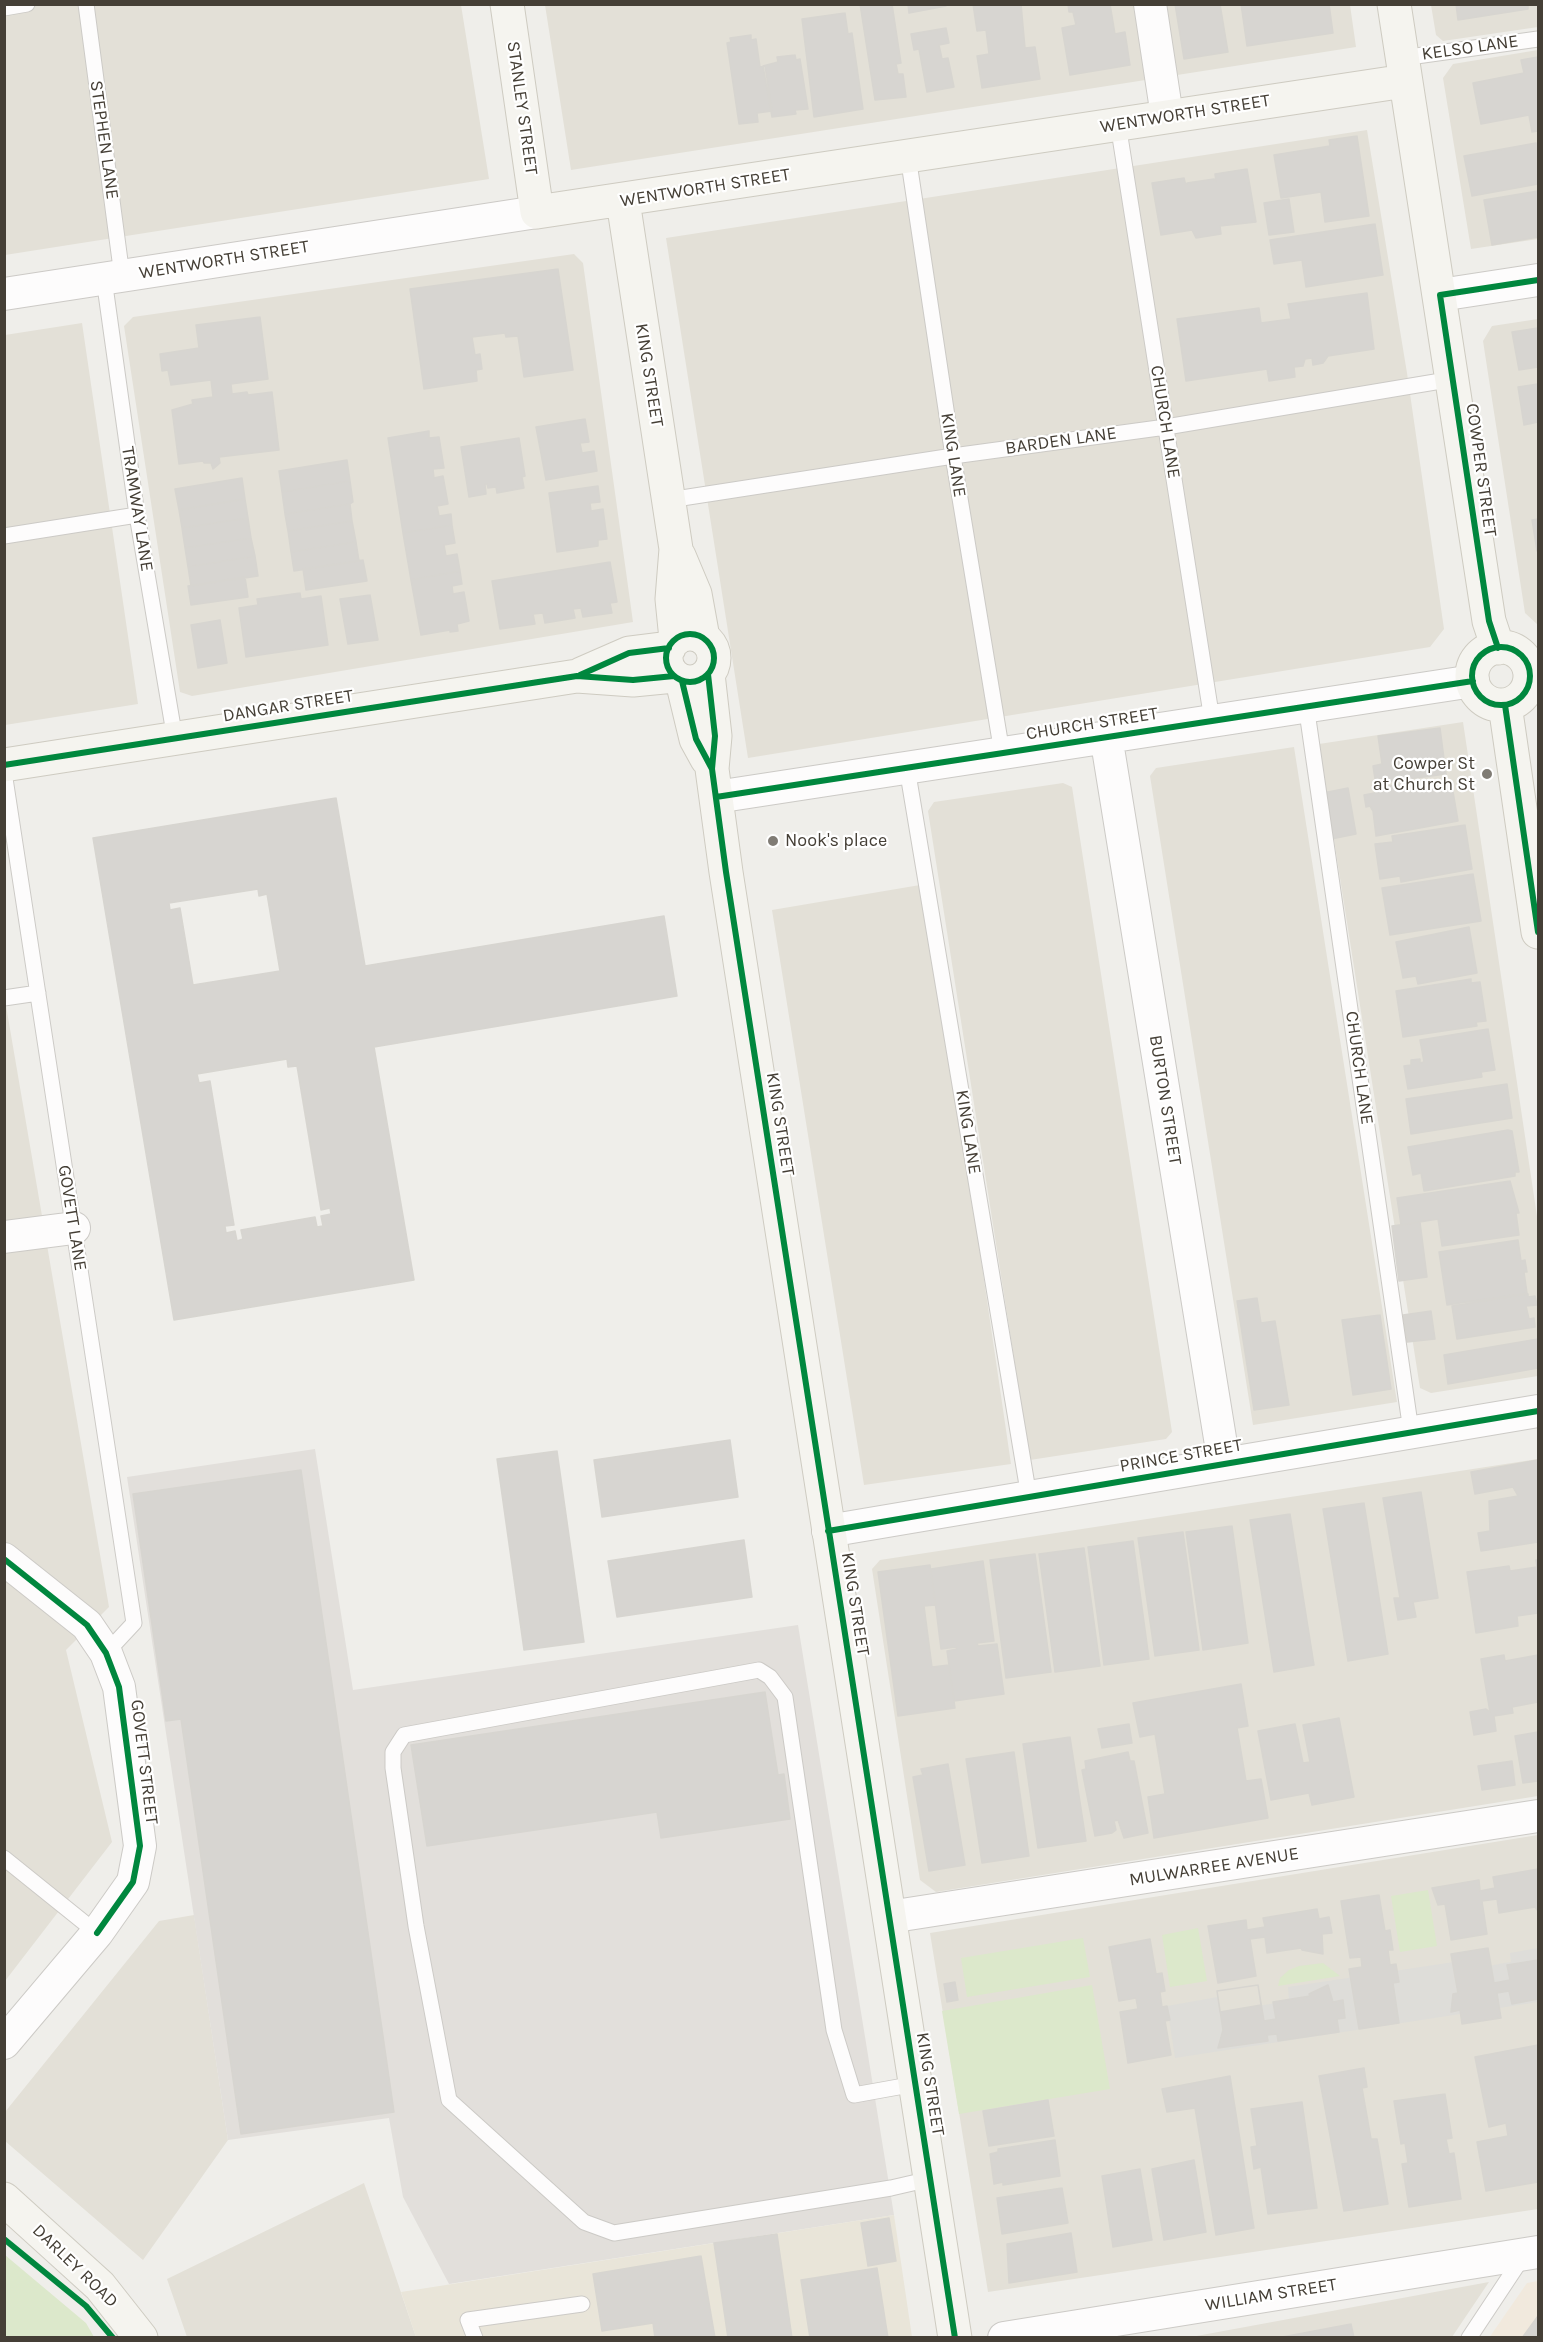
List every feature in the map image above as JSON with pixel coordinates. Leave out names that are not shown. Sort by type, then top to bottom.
[{"type":"street","name":"STANLEY STREET","points":[[507,4],[537,212]]},
{"type":"street","points":[[1150,4],[1167,116]]},
{"type":"street","name":"COWPER STREET","points":[[1394,4],[1489,621],[1498,648]]},
{"type":"street","name":"WENTWORTH STREET","points":[[4,294],[1118,124],[1404,69]]},
{"type":"street","name":"KING STREET","points":[[623,201],[676,549],[672,599],[685,659],[696,739],[714,783],[828,1531],[955,2337]]},
{"type":"street","points":[[1440,295],[1539,279]]},
{"type":"street","points":[[1498,648],[1516,651],[1534,669],[1525,693],[1518,700],[1505,705],[1486,700],[1479,694],[1473,681],[1473,672],[1478,659],[1489,650],[1498,648]]},
{"type":"street","name":"DANGAR STREET","points":[[4,765],[577,676],[633,681],[685,659]]},
{"type":"street","name":"CHURCH STREET","points":[[714,783],[907,768],[1473,681]]},
{"type":"street","points":[[1505,705],[1539,932]]},
{"type":"street","name":"BURTON STREET","points":[[1106,736],[1224,1463]]},
{"type":"street","points":[[4,1237],[74,1228]]},
{"type":"street","name":"PRINCE STREET","points":[[828,1531],[1412,1431],[1539,1412]]},
{"type":"street","name":"GOVETT STREET","points":[[4,1559],[87,1625],[106,1653],[119,1687],[140,1845],[133,1882],[97,1934],[4,2043]]},
{"type":"street","name":"MULWARREE AVENUE","points":[[889,1917],[1539,1816]]},
{"type":"street","name":"DARLEY ROAD","points":[[4,2199],[100,2286],[141,2337]]},
{"type":"street","name":"WILLIAM STREET","points":[[1004,2337],[1532,2253]]},
{"type":"lane","points":[[4,8],[27,4]]},
{"type":"lane","name":"STEPHEN LANE","points":[[86,4],[113,278]]},
{"type":"lane","name":"KELSO LANE","points":[[1404,69],[1539,39]]},
{"type":"lane","name":"CHURCH LANE","points":[[1118,124],[1212,720]]},
{"type":"lane","name":"KING LANE","points":[[908,156],[953,456],[1002,753]]},
{"type":"lane","name":"TRAMWAY LANE","points":[[113,278],[137,515],[175,738]]},
{"type":"lane","name":"BARDEN LANE","points":[[669,500],[953,456],[1166,427],[1453,379]]},
{"type":"lane","points":[[4,536],[137,515]]},
{"type":"lane","name":"CHURCH LANE","points":[[1306,705],[1412,1431]]},
{"type":"lane","name":"KING LANE","points":[[907,768],[1029,1497]]},
{"type":"lane","name":"GOVETT LANE","points":[[4,772],[135,1623],[106,1653]]},
{"type":"lane","points":[[4,998],[38,993]]},
{"type":"lane","points":[[915,2084],[854,2095],[834,2030],[785,1697],[770,1677],[759,1670],[404,1735],[393,1752],[393,1768],[416,1926],[449,2100],[584,2222],[614,2233],[891,2188],[930,2179]]},
{"type":"lane","points":[[4,1858],[97,1934]]},
{"type":"lane","points":[[1469,2337],[1532,2253]]},
{"type":"lane","points":[[475,2337],[468,2320],[582,2304]]},
{"type":"shaded area","points":[[5,5],[461,5],[489,179],[5,255]]},
{"type":"shaded area","points":[[545,5],[1350,5],[1356,47],[571,170]]},
{"type":"shaded area","points":[[1431,5],[1538,5],[1538,27],[1443,41],[1436,35]]},
{"type":"shaded area","points":[[1538,50],[1538,239],[1471,249],[1443,78],[1453,64]]},
{"type":"shaded area","points":[[1367,130],[1407,373],[1444,629],[1430,647],[748,758],[666,238]]},
{"type":"shaded area","points":[[574,254],[583,263],[633,622],[192,696],[180,692],[124,326],[133,317]]},
{"type":"shaded area","points":[[1538,319],[1538,625],[1525,613],[1483,341],[1492,326]]},
{"type":"shaded area","points":[[82,323],[138,704],[5,725],[5,335]]},
{"type":"shaded area","points":[[1463,722],[1538,1223],[1538,1376],[1431,1393],[1420,1388],[1319,744]]},
{"type":"shaded area","points":[[1294,747],[1397,1402],[1253,1425],[1150,776],[1156,768]]},
{"type":"shaded area","points":[[1063,783],[1072,787],[1172,1432],[1166,1439],[1030,1460],[928,811],[934,802]]},
{"type":"shaded area","points":[[926,884],[1011,1464],[864,1485],[772,910]]},
{"type":"shaded area","points":[[4,994],[109,1607],[66,1650],[112,1842],[5,1981]]},
{"type":"shaded area","points":[[315,1449],[353,1690],[798,1625],[894,2215],[449,2284],[403,2197],[389,2118],[228,2140],[127,1477]]},
{"type":"shaded area","points":[[1538,1459],[1538,1796],[936,1892],[920,1880],[872,1569],[880,1560]]},
{"type":"shaded area","points":[[1538,1835],[1538,2209],[988,2292],[930,1933]]},
{"type":"shaded area","points":[[194,1915],[228,2140],[143,2260],[5,2141],[5,2112],[159,1921]]},
{"type":"shaded area","points":[[1538,1948],[1538,2002],[1175,2058],[1167,2006],[1218,1997],[1220,2012],[1289,2001],[1288,1987],[1487,1957],[1489,1966],[1511,1962],[1510,1953]]},
{"type":"shaded area","points":[[364,2183],[416,2337],[187,2337],[167,2279]]},
{"type":"shaded area","points":[[894,2215],[912,2337],[416,2337],[401,2292]]},
{"type":"shaded area","points":[[1538,2281],[1538,2337],[1489,2338],[1527,2283]]},
{"type":"shaded area","points":[[1489,2282],[1452,2337],[1191,2337]]},
{"type":"green space","points":[[1428,1890],[1437,1946],[1400,1952],[1391,1896]]},
{"type":"green space","points":[[1198,1928],[1207,1981],[1170,1987],[1162,1935]]},
{"type":"green space","points":[[1083,1938],[1090,1977],[967,1997],[961,1958]]},
{"type":"green space","points":[[1323,1963],[1340,1976],[1278,1986],[1280,1978],[1289,1970],[1299,1966]]},
{"type":"green space","points":[[1092,1985],[1110,2089],[959,2114],[942,2011]]},
{"type":"green space","points":[[5,2255],[86,2323],[94,2337],[5,2337]]},
{"type":"building","points":[[860,4],[892,4],[901,63],[896,64],[898,74],[903,74],[906,97],[875,100]]},
{"type":"building","points":[[908,4],[946,4],[946,6],[909,13]]},
{"type":"building","points":[[973,4],[1021,4],[1025,48],[1035,47],[1040,79],[982,88],[977,56],[989,54],[986,30],[977,31]]},
{"type":"building","points":[[1068,4],[1110,4],[1115,34],[1125,32],[1130,65],[1070,75],[1062,28],[1076,25],[1073,12],[1069,12]]},
{"type":"building","points":[[1175,4],[1220,4],[1228,52],[1184,59]]},
{"type":"building","points":[[1241,4],[1329,4],[1333,33],[1247,46]]},
{"type":"building","points":[[1456,4],[1528,4],[1528,9],[1458,20]]},
{"type":"building","points":[[845,13],[848,34],[852,33],[863,109],[814,117],[802,19]]},
{"type":"building","points":[[946,28],[949,43],[939,45],[942,59],[948,58],[954,87],[927,92],[919,49],[914,50],[911,34]]},
{"type":"building","points":[[751,35],[751,40],[756,39],[760,67],[765,66],[772,111],[757,113],[758,122],[739,124],[727,43],[731,42],[730,38]]},
{"type":"building","points":[[795,55],[796,60],[800,59],[808,109],[795,110],[796,114],[772,117],[763,66],[778,62],[777,57]]},
{"type":"building","points":[[1538,57],[1538,131],[1532,132],[1529,115],[1481,124],[1473,83],[1524,73],[1521,60]]},
{"type":"building","points":[[1357,136],[1369,216],[1325,222],[1321,192],[1281,198],[1274,155],[1330,146],[1329,140]]},
{"type":"building","points":[[1536,143],[1538,184],[1472,196],[1464,156]]},
{"type":"building","points":[[1247,169],[1256,222],[1220,226],[1221,234],[1196,238],[1192,230],[1161,235],[1152,183],[1184,178],[1186,186],[1187,183],[1214,179],[1216,182],[1215,174]]},
{"type":"building","points":[[1538,191],[1538,237],[1492,245],[1484,200]]},
{"type":"building","points":[[1289,199],[1294,232],[1269,235],[1264,203]]},
{"type":"building","points":[[1375,224],[1383,275],[1306,287],[1302,260],[1274,264],[1270,240]]},
{"type":"building","points":[[558,269],[573,370],[524,377],[518,336],[506,337],[505,333],[472,337],[475,355],[480,354],[482,369],[476,370],[477,381],[424,389],[410,289]]},
{"type":"building","points":[[1367,293],[1374,349],[1328,356],[1323,363],[1313,365],[1312,358],[1305,359],[1303,366],[1294,367],[1295,377],[1269,381],[1267,369],[1186,381],[1177,319],[1259,308],[1261,323],[1291,319],[1288,304]]},
{"type":"building","points":[[260,317],[268,379],[231,384],[232,394],[272,392],[279,450],[219,457],[220,463],[213,469],[211,463],[203,461],[179,464],[172,410],[193,404],[192,400],[213,397],[211,380],[171,385],[168,370],[162,371],[160,354],[199,348],[196,325]]},
{"type":"building","points":[[1538,328],[1538,367],[1519,370],[1512,332]]},
{"type":"building","points":[[1538,384],[1538,422],[1524,425],[1518,387]]},
{"type":"building","points":[[585,419],[589,442],[580,443],[582,453],[594,451],[597,471],[546,480],[536,427]]},
{"type":"building","points":[[429,431],[429,438],[439,437],[444,468],[433,469],[434,478],[443,476],[448,504],[437,506],[439,516],[451,514],[452,525],[403,533],[388,438]]},
{"type":"building","points":[[519,438],[525,476],[522,477],[524,488],[497,493],[496,487],[488,488],[485,484],[486,494],[469,497],[461,447]]},
{"type":"building","points":[[347,460],[350,481],[282,492],[279,471]]},
{"type":"building","points":[[242,478],[245,499],[179,510],[175,489]]},
{"type":"building","points":[[350,481],[353,502],[350,504],[285,514],[282,492]]},
{"type":"building","points":[[598,486],[600,502],[590,503],[591,511],[603,509],[607,539],[598,540],[598,546],[557,552],[549,493]]},
{"type":"building","points":[[245,499],[248,518],[182,528],[179,510]]},
{"type":"building","points":[[350,504],[352,521],[288,531],[285,514]]},
{"type":"building","points":[[248,518],[251,538],[185,548],[182,528]]},
{"type":"building","points":[[1538,519],[1538,551],[1537,551],[1532,520]]},
{"type":"building","points":[[352,521],[356,542],[291,552],[288,531]]},
{"type":"building","points":[[452,525],[455,543],[444,545],[446,556],[457,554],[460,571],[411,580],[403,533]]},
{"type":"building","points":[[251,538],[255,556],[188,567],[185,548]]},
{"type":"building","points":[[356,542],[359,561],[294,571],[291,552]]},
{"type":"building","points":[[255,556],[258,576],[191,586],[188,567]]},
{"type":"building","points":[[363,560],[367,581],[306,590],[303,569]]},
{"type":"building","points":[[610,562],[617,602],[610,603],[612,613],[583,617],[581,608],[573,609],[575,618],[545,623],[543,613],[533,614],[535,624],[500,629],[492,581]]},
{"type":"building","points":[[460,571],[462,584],[452,586],[453,594],[464,592],[469,621],[457,624],[458,631],[450,632],[450,630],[421,635],[411,580]]},
{"type":"building","points":[[245,577],[248,597],[191,605],[188,586]]},
{"type":"building","points":[[300,593],[301,599],[321,596],[328,645],[246,657],[239,608],[258,605],[257,599]]},
{"type":"building","points":[[370,595],[378,640],[348,644],[340,599]]},
{"type":"building","points":[[220,620],[227,663],[198,668],[191,625]]},
{"type":"building","points":[[1440,728],[1446,774],[1385,782],[1384,778],[1375,779],[1373,766],[1382,764],[1378,736]]},
{"type":"building","points":[[1427,780],[1428,790],[1452,786],[1458,821],[1376,836],[1373,811],[1370,806],[1366,807],[1364,795],[1385,791],[1384,787]]},
{"type":"building","points":[[1348,788],[1356,834],[1331,839],[1323,793]]},
{"type":"building","points":[[336,798],[365,966],[664,916],[677,996],[374,1047],[414,1280],[174,1320],[93,838]],"holes":[[[258,889],[259,896],[267,894],[280,971],[193,985],[180,908],[170,910],[169,903]],[[287,1059],[288,1067],[297,1066],[321,1210],[330,1208],[331,1214],[321,1216],[323,1226],[317,1227],[315,1217],[241,1230],[243,1239],[237,1241],[235,1231],[226,1233],[225,1226],[234,1225],[210,1081],[199,1083],[197,1074]]]},
{"type":"building","points":[[1465,825],[1472,869],[1401,882],[1400,876],[1380,879],[1375,844],[1393,842],[1392,836]]},
{"type":"building","points":[[1473,874],[1481,921],[1390,935],[1382,888]]},
{"type":"building","points":[[1469,927],[1477,973],[1418,984],[1416,976],[1403,978],[1396,942]]},
{"type":"building","points":[[1471,979],[1471,983],[1480,982],[1486,1021],[1476,1022],[1477,1026],[1403,1037],[1396,991]]},
{"type":"building","points":[[1488,1029],[1495,1070],[1481,1072],[1482,1077],[1408,1089],[1404,1066],[1411,1065],[1411,1060],[1420,1059],[1420,1063],[1424,1062],[1420,1040]]},
{"type":"building","points":[[1507,1084],[1512,1118],[1411,1134],[1406,1099]]},
{"type":"building","points":[[1512,1131],[1519,1172],[1515,1172],[1515,1176],[1424,1191],[1421,1173],[1413,1175],[1408,1147]]},
{"type":"building","points":[[1510,1181],[1519,1213],[1516,1213],[1519,1235],[1442,1246],[1438,1219],[1401,1225],[1397,1198]]},
{"type":"building","points":[[1420,1222],[1427,1277],[1399,1281],[1392,1226]]},
{"type":"building","points":[[1518,1240],[1521,1261],[1525,1260],[1527,1293],[1447,1305],[1439,1252]]},
{"type":"building","points":[[1528,1294],[1528,1297],[1535,1296],[1537,1305],[1526,1306],[1529,1319],[1534,1318],[1535,1327],[1457,1339],[1452,1306]]},
{"type":"building","points":[[1257,1298],[1261,1323],[1275,1321],[1289,1405],[1254,1410],[1237,1301]]},
{"type":"building","points":[[1431,1311],[1435,1339],[1407,1342],[1403,1315]]},
{"type":"building","points":[[1380,1315],[1391,1389],[1353,1395],[1342,1320]]},
{"type":"building","points":[[1538,1339],[1538,1368],[1448,1384],[1444,1355]]},
{"type":"building","points":[[730,1440],[738,1497],[602,1517],[594,1460]]},
{"type":"building","points":[[557,1451],[584,1642],[524,1650],[497,1459]]},
{"type":"building","points":[[1538,1460],[1538,1542],[1481,1551],[1478,1533],[1490,1531],[1489,1501],[1518,1496],[1513,1487],[1475,1494],[1471,1472]]},
{"type":"building","points":[[301,1470],[394,2112],[241,2134],[181,1719],[166,1721],[133,1494]]},
{"type":"building","points":[[1421,1492],[1438,1598],[1413,1602],[1416,1617],[1398,1620],[1394,1598],[1400,1598],[1383,1498]]},
{"type":"building","points":[[1364,1503],[1388,1654],[1348,1661],[1323,1509]]},
{"type":"building","points":[[1290,1514],[1314,1665],[1274,1672],[1250,1520]]},
{"type":"building","points":[[1232,1526],[1248,1643],[1203,1650],[1186,1532]]},
{"type":"building","points":[[1183,1532],[1199,1650],[1155,1656],[1138,1538]]},
{"type":"building","points":[[744,1540],[752,1597],[617,1617],[608,1561]]},
{"type":"building","points":[[1133,1541],[1149,1659],[1104,1665],[1088,1547]]},
{"type":"building","points":[[1084,1548],[1100,1666],[1055,1672],[1039,1554]]},
{"type":"building","points":[[1035,1554],[1051,1672],[1006,1678],[990,1560]]},
{"type":"building","points":[[1536,1560],[1538,1560],[1538,1613],[1517,1616],[1518,1626],[1476,1633],[1467,1572],[1509,1566],[1510,1571],[1537,1567]]},
{"type":"building","points":[[983,1561],[994,1641],[977,1643],[978,1646],[997,1644],[1004,1694],[954,1701],[947,1651],[957,1649],[956,1647],[941,1649],[931,1569]]},
{"type":"building","points":[[930,1565],[935,1605],[924,1606],[932,1667],[949,1665],[955,1708],[898,1716],[878,1572]]},
{"type":"building","points":[[1504,1655],[1505,1661],[1538,1655],[1538,1702],[1512,1707],[1513,1713],[1494,1716],[1496,1731],[1474,1735],[1470,1712],[1486,1709],[1490,1712],[1481,1659]]},
{"type":"building","points":[[1241,1684],[1248,1726],[1237,1728],[1246,1781],[1261,1779],[1268,1818],[1154,1838],[1148,1797],[1165,1794],[1155,1734],[1140,1737],[1133,1703]]},
{"type":"building","points":[[765,1692],[778,1775],[784,1774],[790,1819],[661,1838],[657,1812],[427,1846],[411,1745]]},
{"type":"building","points":[[1339,1718],[1354,1797],[1312,1805],[1309,1793],[1271,1800],[1258,1731],[1295,1724],[1303,1763],[1310,1762],[1303,1725]]},
{"type":"building","points":[[1129,1724],[1132,1743],[1102,1748],[1098,1729]]},
{"type":"building","points":[[1538,1732],[1538,1781],[1523,1783],[1515,1736]]},
{"type":"building","points":[[1070,1737],[1086,1841],[1038,1848],[1023,1744]]},
{"type":"building","points":[[1014,1752],[1029,1856],[982,1863],[966,1759]]},
{"type":"building","points":[[1128,1752],[1130,1761],[1134,1761],[1148,1833],[1124,1838],[1118,1820],[1114,1821],[1116,1830],[1112,1833],[1095,1836],[1082,1770],[1086,1769],[1085,1761]]},
{"type":"building","points":[[1512,1761],[1515,1785],[1482,1790],[1478,1766]]},
{"type":"building","points":[[948,1764],[965,1865],[929,1871],[913,1777],[923,1775],[921,1769]]},
{"type":"building","points":[[1538,1869],[1538,1911],[1535,1907],[1499,1913],[1497,1899],[1482,1901],[1487,1934],[1451,1940],[1445,1904],[1438,1905],[1432,1888],[1479,1880],[1480,1891],[1495,1888],[1493,1877]]},
{"type":"building","points":[[1379,1895],[1385,1931],[1390,1930],[1393,1950],[1388,1950],[1390,1965],[1396,1964],[1399,1982],[1393,1983],[1399,2023],[1359,2029],[1349,1969],[1362,1967],[1361,1957],[1350,1958],[1341,1901]]},
{"type":"building","points":[[1317,1909],[1319,1919],[1329,1917],[1332,1933],[1322,1934],[1323,1954],[1301,1948],[1267,1953],[1265,1937],[1250,1939],[1256,1976],[1218,1983],[1208,1926],[1246,1920],[1247,1930],[1265,1927],[1263,1918]]},
{"type":"building","points":[[1150,1939],[1156,1974],[1162,1973],[1165,1991],[1160,1992],[1162,2007],[1167,2006],[1170,2020],[1165,2021],[1171,2055],[1128,2063],[1120,2012],[1138,2009],[1136,1998],[1119,2001],[1109,1947]]},
{"type":"building","points":[[1488,1948],[1494,1983],[1510,1980],[1507,1965],[1538,1960],[1538,1999],[1512,2004],[1509,1991],[1497,1993],[1501,2018],[1462,2024],[1460,2010],[1451,2012],[1453,1994],[1458,1993],[1451,1954]]},
{"type":"building","points":[[955,1982],[958,2000],[947,2002],[944,1984]]},
{"type":"building","points":[[1258,1985],[1264,2021],[1276,2019],[1273,2002],[1310,1996],[1309,1994],[1328,1985],[1333,2002],[1343,2000],[1345,2018],[1337,2019],[1339,2032],[1278,2041],[1277,2034],[1267,2035],[1268,2041],[1218,2048],[1223,2030],[1217,1991]]},
{"type":"building","points":[[1258,1985],[1261,2005],[1220,2012],[1217,1991]]},
{"type":"building","points":[[1538,2045],[1538,2182],[1486,2191],[1477,2142],[1508,2136],[1506,2123],[1489,2127],[1475,2057]]},
{"type":"building","points":[[1364,2068],[1367,2087],[1362,2088],[1371,2139],[1377,2139],[1388,2204],[1344,2211],[1319,2076]]},
{"type":"building","points":[[1230,2076],[1254,2228],[1216,2235],[1195,2108],[1167,2112],[1162,2089]]},
{"type":"building","points":[[1445,2094],[1452,2138],[1446,2139],[1449,2154],[1454,2153],[1461,2199],[1409,2207],[1402,2164],[1408,2163],[1405,2143],[1401,2144],[1394,2101]]},
{"type":"building","points":[[1048,2100],[1054,2136],[989,2146],[983,2111]]},
{"type":"building","points":[[1302,2102],[1317,2208],[1268,2214],[1261,2167],[1254,2169],[1251,2147],[1257,2146],[1251,2109]]},
{"type":"building","points":[[1055,2140],[1060,2176],[1003,2185],[1003,2182],[994,2184],[990,2154],[998,2152],[998,2149]]},
{"type":"building","points":[[1194,2160],[1206,2232],[1164,2240],[1152,2169]]},
{"type":"building","points":[[1140,2169],[1152,2240],[1113,2247],[1102,2176]]},
{"type":"building","points":[[1062,2188],[1068,2223],[1002,2234],[997,2198]]},
{"type":"building","points":[[889,2218],[896,2261],[868,2266],[861,2223]]},
{"type":"building","points":[[1071,2233],[1077,2272],[1009,2283],[1007,2244]]},
{"type":"building","points":[[777,2234],[792,2338],[728,2338],[714,2243]]},
{"type":"building","points":[[701,2256],[715,2338],[655,2338],[653,2323],[602,2331],[593,2274]]},
{"type":"building","points":[[877,2268],[888,2338],[810,2338],[801,2280]]},
{"type":"building","points":[[1538,2316],[1538,2338],[1522,2338]]},
{"type":"building","points":[[1351,2324],[1354,2338],[1277,2338]]},
{"type":"cycle path","points":[[1498,648],[1489,621],[1440,295],[1538,280]]},
{"type":"cycle path","points":[[690,634],[707,641],[714,658],[707,675],[690,682],[673,675],[666,658],[673,641],[690,634]]},
{"type":"cycle path","points":[[1501,647],[1512,649],[1525,660],[1530,676],[1528,687],[1517,700],[1501,705],[1490,703],[1477,692],[1472,676],[1474,665],[1485,652],[1501,647]]},
{"type":"cycle path","points":[[580,675],[629,653],[669,648]]},
{"type":"cycle path","points":[[708,674],[715,736],[712,769],[726,872],[955,2338]]},
{"type":"cycle path","points":[[4,765],[577,676],[633,680],[674,676]]},
{"type":"cycle path","points":[[682,681],[696,739],[712,769]]},
{"type":"cycle path","points":[[716,797],[1473,681]]},
{"type":"cycle path","points":[[1505,705],[1538,932]]},
{"type":"cycle path","points":[[828,1531],[1538,1411]]},
{"type":"cycle path","points":[[4,1559],[87,1625],[106,1653],[119,1687],[140,1846],[133,1882],[97,1933]]},
{"type":"cycle path","points":[[4,2239],[86,2306],[113,2338]]},
{"type":"place","name":"Cowper St at Church St","points":[[1487,774]]},
{"type":"place","name":"Nook's place","points":[[773,841]]}]
